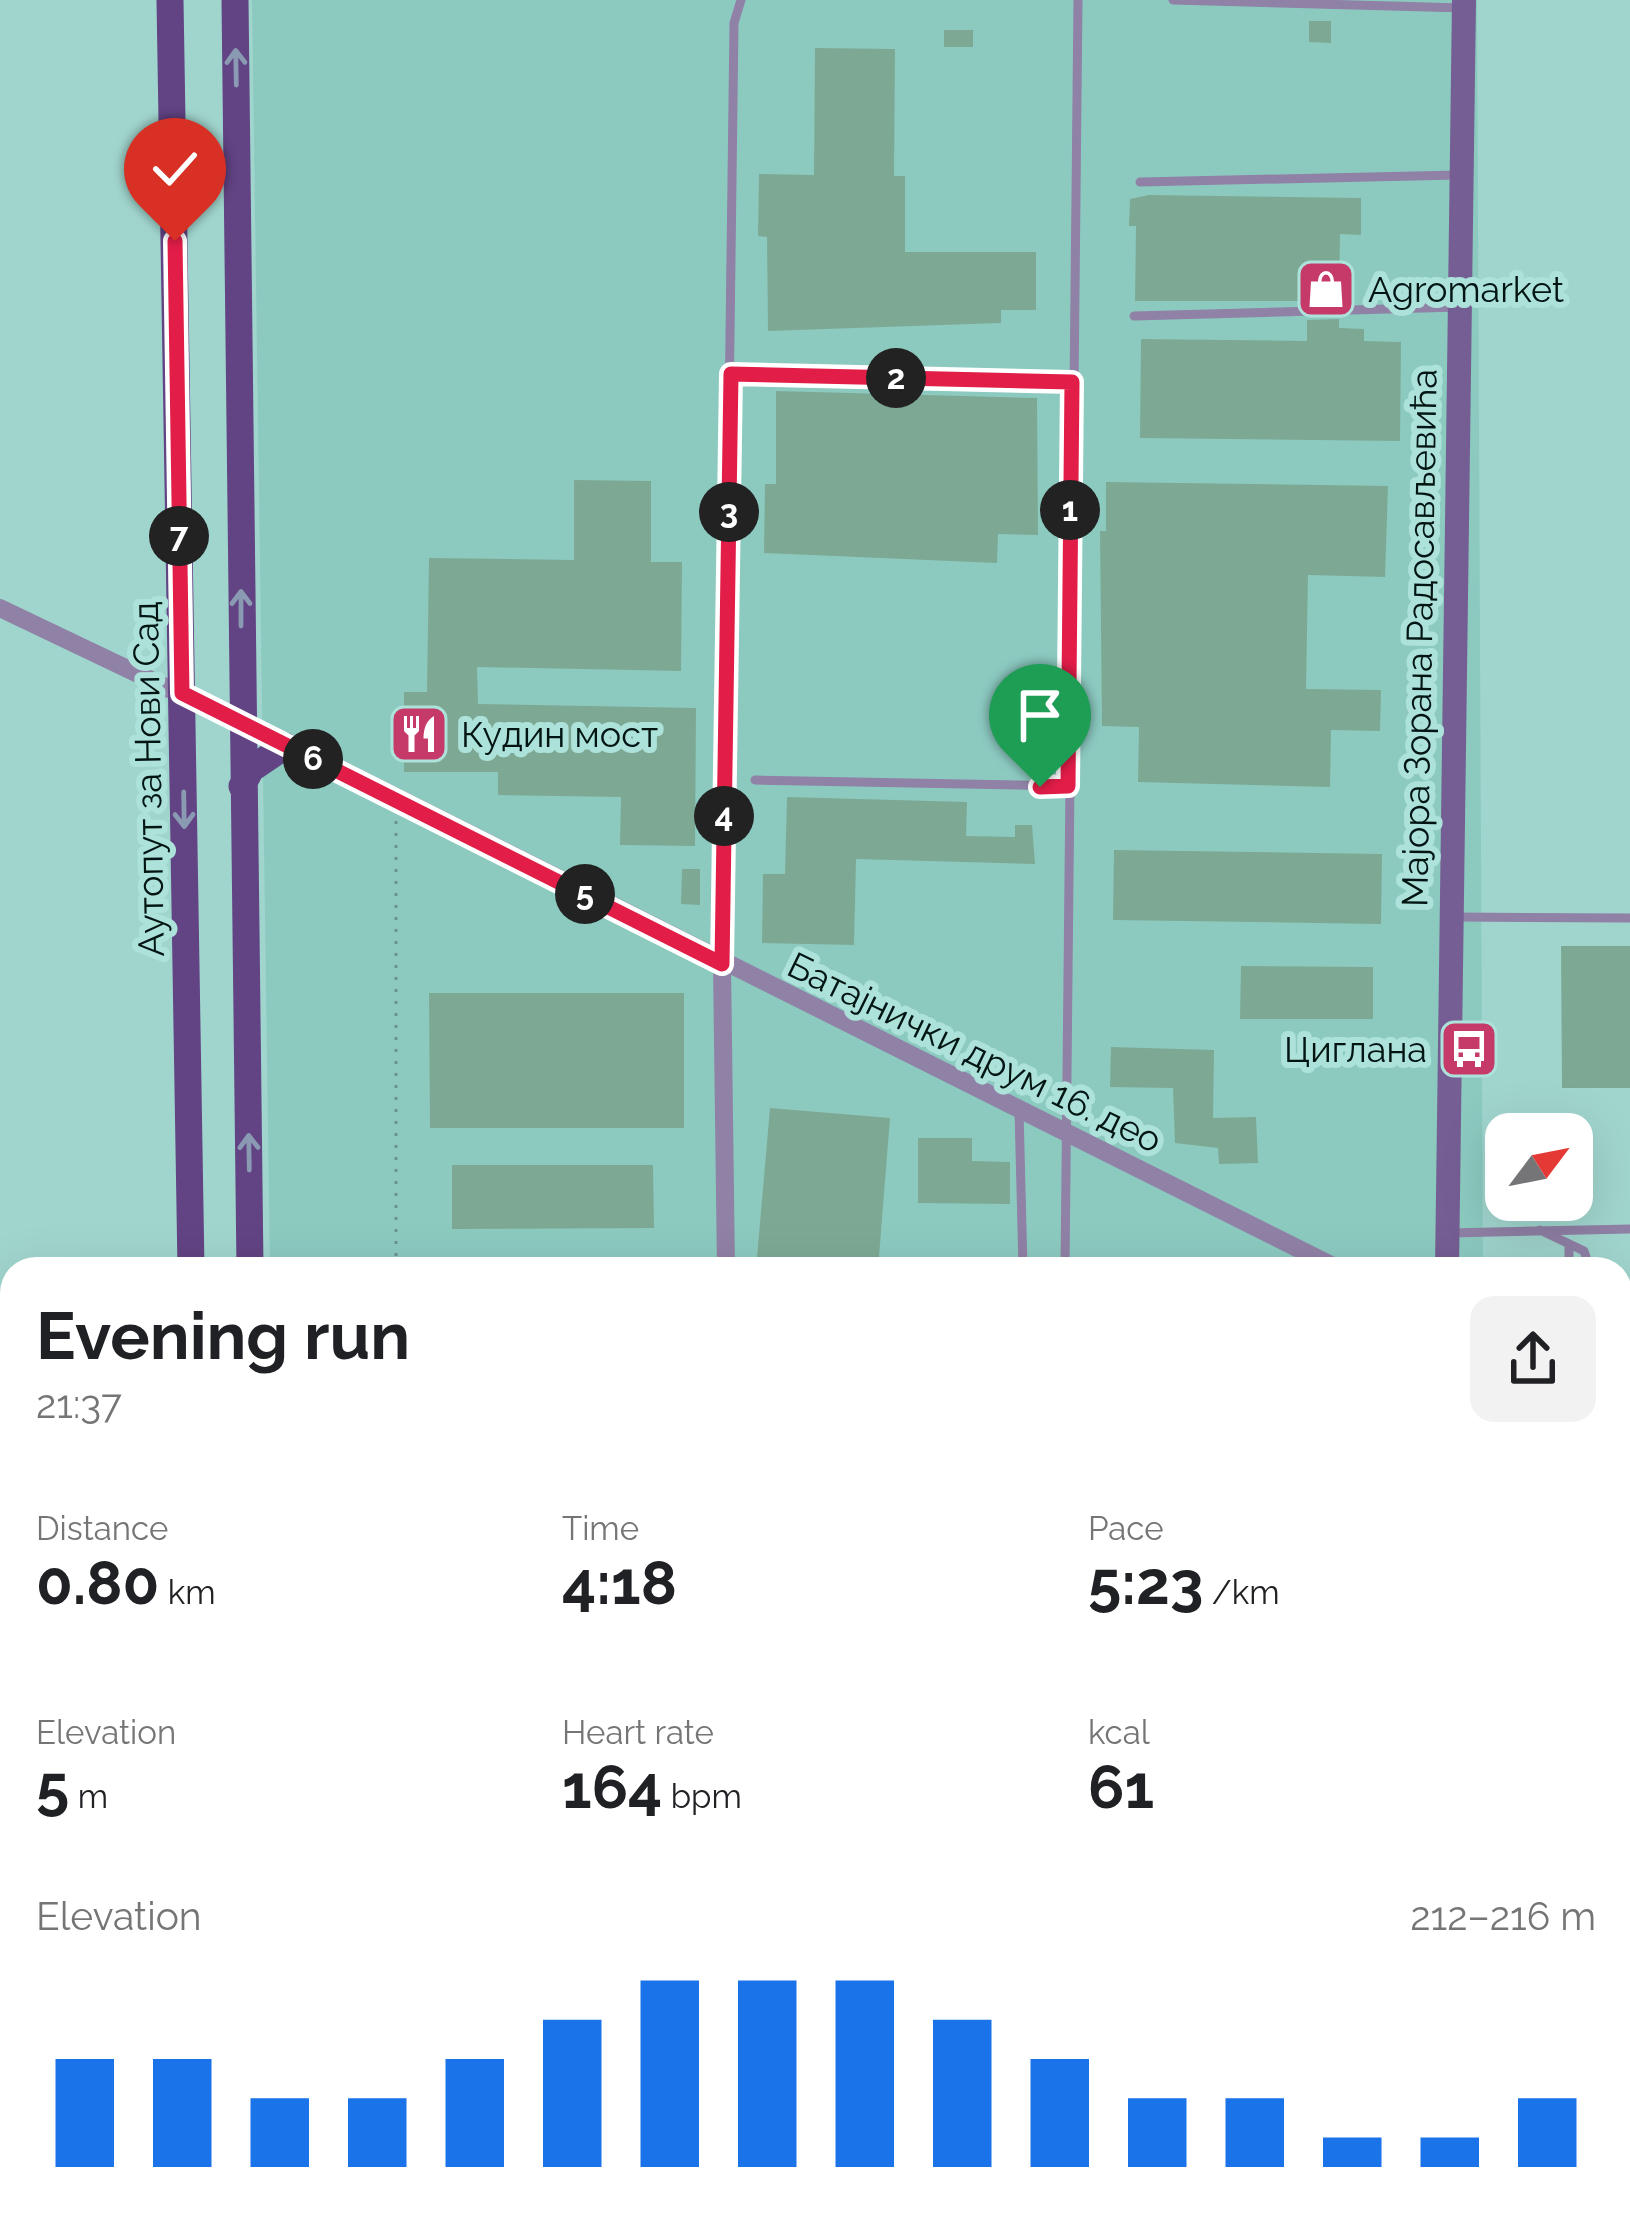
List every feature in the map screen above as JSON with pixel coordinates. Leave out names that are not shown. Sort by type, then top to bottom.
[{"type":"main road","name":"Аутопут за Нови Сад","points":[[170,0],[191,1257]]},
{"type":"main road","points":[[235,0],[250,1257]]},
{"type":"main road","name":"Мајора Зорана Радосављевића","points":[[1448,1257],[1464,4]]},
{"type":"main road","points":[[242,786],[251,769],[285,746]]},
{"type":"street","name":"Батајнички друм 16. део","points":[[0,608],[396,797],[1315,1257]]},
{"type":"street","points":[[722,964],[726,1257]]},
{"type":"lane","points":[[722,964],[734,23],[741,0]]},
{"type":"lane","points":[[1065,1257],[1078,0]]},
{"type":"lane","name":"Мајора Зорана Радосављевића","points":[[1173,0],[1464,4]]},
{"type":"lane","points":[[1140,182],[1461,175]]},
{"type":"lane","points":[[1134,316],[1460,307]]},
{"type":"lane","points":[[731,374],[1072,382]]},
{"type":"lane","points":[[754,780],[1068,786]]},
{"type":"lane","points":[[1452,917],[1630,918]]},
{"type":"lane","points":[[1019,1110],[1023,1257]]},
{"type":"lane","points":[[1535,1228],[1586,1257]]},
{"type":"lane","points":[[1448,1233],[1630,1229]]},
{"type":"lane","points":[[1568,1245],[1568,1257]]},
{"type":"path","points":[[396,797],[397,1257]]},
{"type":"shaded area","points":[[252,0],[1477,0],[1483,1257],[270,1257]]},
{"type":"building","points":[[1309,21],[1331,21],[1331,43],[1309,42]]},
{"type":"building","points":[[944,30],[973,30],[973,47],[944,47]]},
{"type":"building","points":[[815,48],[895,49],[894,176],[905,176],[905,252],[1036,252],[1036,310],[1001,310],[1001,323],[768,331],[767,237],[758,236],[759,174],[814,175]]},
{"type":"building","points":[[1149,195],[1361,198],[1361,235],[1340,234],[1339,301],[1135,301],[1136,226],[1129,226],[1130,199]]},
{"type":"building","points":[[1339,319],[1339,328],[1364,329],[1364,341],[1401,342],[1400,441],[1140,438],[1141,339],[1307,341],[1307,320]]},
{"type":"building","points":[[776,391],[1037,398],[1038,535],[998,534],[997,563],[764,553],[765,484],[776,484]]},
{"type":"building","points":[[574,480],[651,481],[651,562],[682,562],[681,671],[477,667],[478,704],[696,708],[695,846],[620,845],[621,797],[498,795],[498,772],[404,772],[404,692],[427,692],[429,558],[574,560]]},
{"type":"building","points":[[1106,482],[1388,486],[1385,577],[1308,575],[1306,689],[1381,690],[1380,731],[1331,730],[1330,787],[1138,782],[1139,727],[1102,726],[1100,531],[1106,531]]},
{"type":"building","points":[[787,797],[967,802],[966,836],[1015,837],[1015,825],[1032,825],[1035,864],[856,859],[854,945],[762,943],[763,874],[785,874]]},
{"type":"building","points":[[1114,850],[1382,854],[1381,924],[1113,920]]},
{"type":"building","points":[[682,869],[700,869],[700,905],[681,904]]},
{"type":"building","points":[[1561,946],[1630,946],[1630,1088],[1562,1088]]},
{"type":"building","points":[[1241,966],[1373,967],[1373,1019],[1240,1019]]},
{"type":"building","points":[[429,993],[684,993],[684,1128],[430,1128]]},
{"type":"building","points":[[1111,1047],[1214,1050],[1213,1118],[1256,1117],[1258,1163],[1219,1164],[1218,1148],[1175,1143],[1173,1088],[1110,1087]]},
{"type":"building","points":[[770,1108],[890,1118],[879,1257],[757,1257]]},
{"type":"building","points":[[918,1138],[972,1138],[972,1161],[1010,1162],[1010,1204],[918,1203]]},
{"type":"building","points":[[452,1165],[653,1165],[654,1228],[452,1229]]},
{"type":"place","name":"Agromarket","points":[[1326,289]]},
{"type":"place","name":"Кудин мост","points":[[419,734]]},
{"type":"place","name":"Циглана","points":[[1469,1049]]},
{"type":"route","points":[[175,241],[182,693],[722,964],[731,374],[1072,382],[1068,786],[1040,787]]}]
